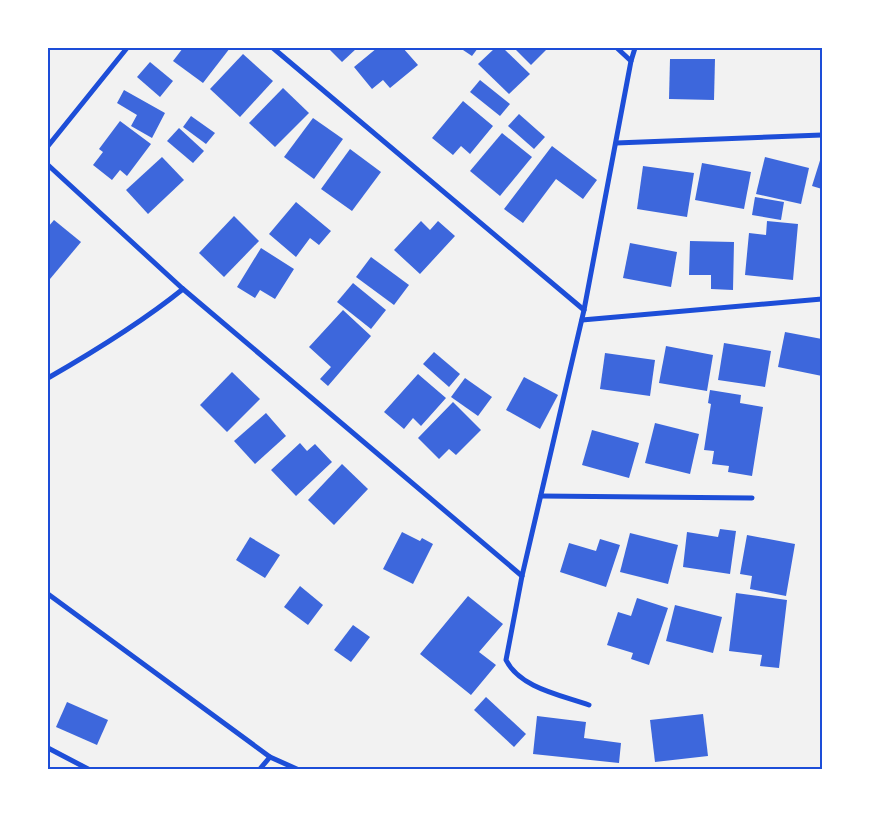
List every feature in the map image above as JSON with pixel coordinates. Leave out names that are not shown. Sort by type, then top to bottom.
[{"type":"street","points":[[48,146],[127,48]]},
{"type":"street","points":[[273,48],[584,310]]},
{"type":"street","points":[[618,48],[632,61]]},
{"type":"street","points":[[589,705],[523,680],[512,671],[506,660],[522,576],[582,320],[635,48]]},
{"type":"street","points":[[616,142],[822,134]]},
{"type":"street","points":[[48,165],[183,289],[522,576]]},
{"type":"street","points":[[48,378],[93,352],[156,310],[183,289]]},
{"type":"street","points":[[582,320],[822,299]]},
{"type":"street","points":[[541,496],[752,498]]},
{"type":"street","points":[[48,594],[270,757],[299,770]]},
{"type":"street","points":[[48,748],[90,770]]},
{"type":"street","points":[[259,770],[270,757]]},
{"type":"building","points":[[183,48],[230,48],[203,83],[173,61]]},
{"type":"building","points":[[328,48],[357,48],[342,62]]},
{"type":"building","points":[[377,48],[403,48],[418,65],[390,88],[383,80],[372,89],[354,67]]},
{"type":"building","points":[[460,48],[478,48],[472,56]]},
{"type":"building","points":[[495,48],[503,48],[530,74],[509,94],[478,64]]},
{"type":"building","points":[[514,48],[548,48],[531,65]]},
{"type":"building","points":[[243,54],[273,81],[240,117],[210,89]]},
{"type":"building","points":[[670,59],[715,59],[714,100],[669,99]]},
{"type":"building","points":[[150,62],[173,81],[160,97],[137,77]]},
{"type":"building","points":[[480,80],[510,104],[500,116],[470,92]]},
{"type":"building","points":[[283,88],[309,113],[275,147],[249,123]]},
{"type":"building","points":[[124,90],[165,113],[152,138],[131,126],[137,115],[117,103]]},
{"type":"building","points":[[463,101],[493,126],[470,154],[461,146],[453,155],[432,138]]},
{"type":"building","points":[[519,114],[545,137],[534,149],[508,126]]},
{"type":"building","points":[[191,116],[215,133],[206,144],[183,127]]},
{"type":"building","points":[[313,118],[343,139],[314,179],[284,157]]},
{"type":"building","points":[[120,121],[151,144],[127,176],[120,170],[112,180],[93,165],[103,152],[99,149]]},
{"type":"building","points":[[179,128],[204,151],[193,163],[167,141]]},
{"type":"building","points":[[502,133],[532,157],[500,196],[470,171]]},
{"type":"building","points":[[552,146],[597,180],[583,199],[556,179],[523,223],[504,209]]},
{"type":"building","points":[[350,149],[381,172],[352,211],[321,189]]},
{"type":"building","points":[[822,154],[822,189],[812,186]]},
{"type":"building","points":[[162,157],[184,180],[148,214],[126,190]]},
{"type":"building","points":[[765,157],[809,168],[801,204],[756,194]]},
{"type":"building","points":[[702,163],[751,172],[744,209],[695,200]]},
{"type":"building","points":[[643,166],[694,173],[687,217],[637,209]]},
{"type":"building","points":[[755,197],[784,202],[781,220],[752,215]]},
{"type":"building","points":[[296,202],[331,231],[319,245],[310,238],[296,257],[269,234]]},
{"type":"building","points":[[234,216],[259,241],[224,277],[199,253]]},
{"type":"building","points":[[54,220],[81,242],[50,279],[48,277],[48,227]]},
{"type":"building","points":[[421,221],[430,230],[438,221],[455,236],[420,274],[394,250]]},
{"type":"building","points":[[767,221],[798,224],[793,280],[745,275],[749,233],[766,235]]},
{"type":"building","points":[[690,241],[734,242],[733,290],[711,289],[711,275],[689,275]]},
{"type":"building","points":[[630,243],[677,252],[671,287],[623,278]]},
{"type":"building","points":[[261,248],[294,269],[275,299],[260,290],[255,298],[237,287]]},
{"type":"building","points":[[371,257],[409,285],[394,305],[356,277]]},
{"type":"building","points":[[353,283],[386,310],[371,329],[337,302]]},
{"type":"building","points":[[343,310],[371,336],[328,386],[320,379],[331,367],[309,347]]},
{"type":"building","points":[[785,332],[822,339],[822,376],[778,367]]},
{"type":"building","points":[[724,343],[771,351],[765,387],[718,380]]},
{"type":"building","points":[[666,346],[713,355],[707,391],[659,383]]},
{"type":"building","points":[[434,352],[460,374],[449,387],[423,364]]},
{"type":"building","points":[[605,353],[655,360],[650,396],[600,389]]},
{"type":"building","points":[[232,372],[260,399],[227,432],[200,405]]},
{"type":"building","points":[[418,374],[446,398],[421,426],[413,418],[404,429],[384,412]]},
{"type":"building","points":[[524,377],[558,395],[540,429],[506,410]]},
{"type":"building","points":[[465,378],[492,397],[478,416],[451,397]]},
{"type":"building","points":[[710,390],[741,395],[740,403],[763,407],[752,476],[728,472],[729,466],[712,464],[714,451],[704,450],[711,404],[708,403]]},
{"type":"building","points":[[453,402],[481,430],[456,455],[449,449],[439,459],[418,438]]},
{"type":"building","points":[[266,413],[286,436],[255,464],[234,441]]},
{"type":"building","points":[[655,423],[699,434],[690,474],[645,463]]},
{"type":"building","points":[[592,430],[639,443],[629,478],[582,465]]},
{"type":"building","points":[[300,443],[307,451],[315,444],[332,462],[296,496],[271,470]]},
{"type":"building","points":[[342,464],[368,489],[334,525],[308,500]]},
{"type":"building","points":[[720,529],[736,531],[730,574],[683,567],[687,532],[718,537]]},
{"type":"building","points":[[402,532],[420,541],[422,538],[433,544],[413,584],[383,569]]},
{"type":"building","points":[[630,533],[678,545],[668,584],[620,572]]},
{"type":"building","points":[[747,535],[795,544],[786,596],[750,589],[752,576],[740,574]]},
{"type":"building","points":[[250,537],[280,555],[265,578],[236,560]]},
{"type":"building","points":[[600,539],[620,545],[606,587],[560,572],[569,543],[596,551]]},
{"type":"building","points":[[300,586],[323,605],[308,625],[284,607]]},
{"type":"building","points":[[736,593],[787,600],[779,668],[760,666],[762,655],[729,651]]},
{"type":"building","points":[[468,596],[503,624],[479,652],[496,665],[471,695],[420,654]]},
{"type":"building","points":[[637,598],[668,608],[649,665],[631,659],[633,653],[607,645],[618,612],[631,616]]},
{"type":"building","points":[[675,605],[722,617],[713,653],[666,641]]},
{"type":"building","points":[[353,625],[370,637],[351,662],[334,650]]},
{"type":"building","points":[[486,697],[526,734],[514,747],[474,710]]},
{"type":"building","points":[[67,702],[108,720],[97,745],[56,727]]},
{"type":"building","points":[[703,714],[708,756],[655,762],[650,720]]},
{"type":"building","points":[[537,716],[586,722],[584,738],[621,743],[619,763],[533,754]]}]
